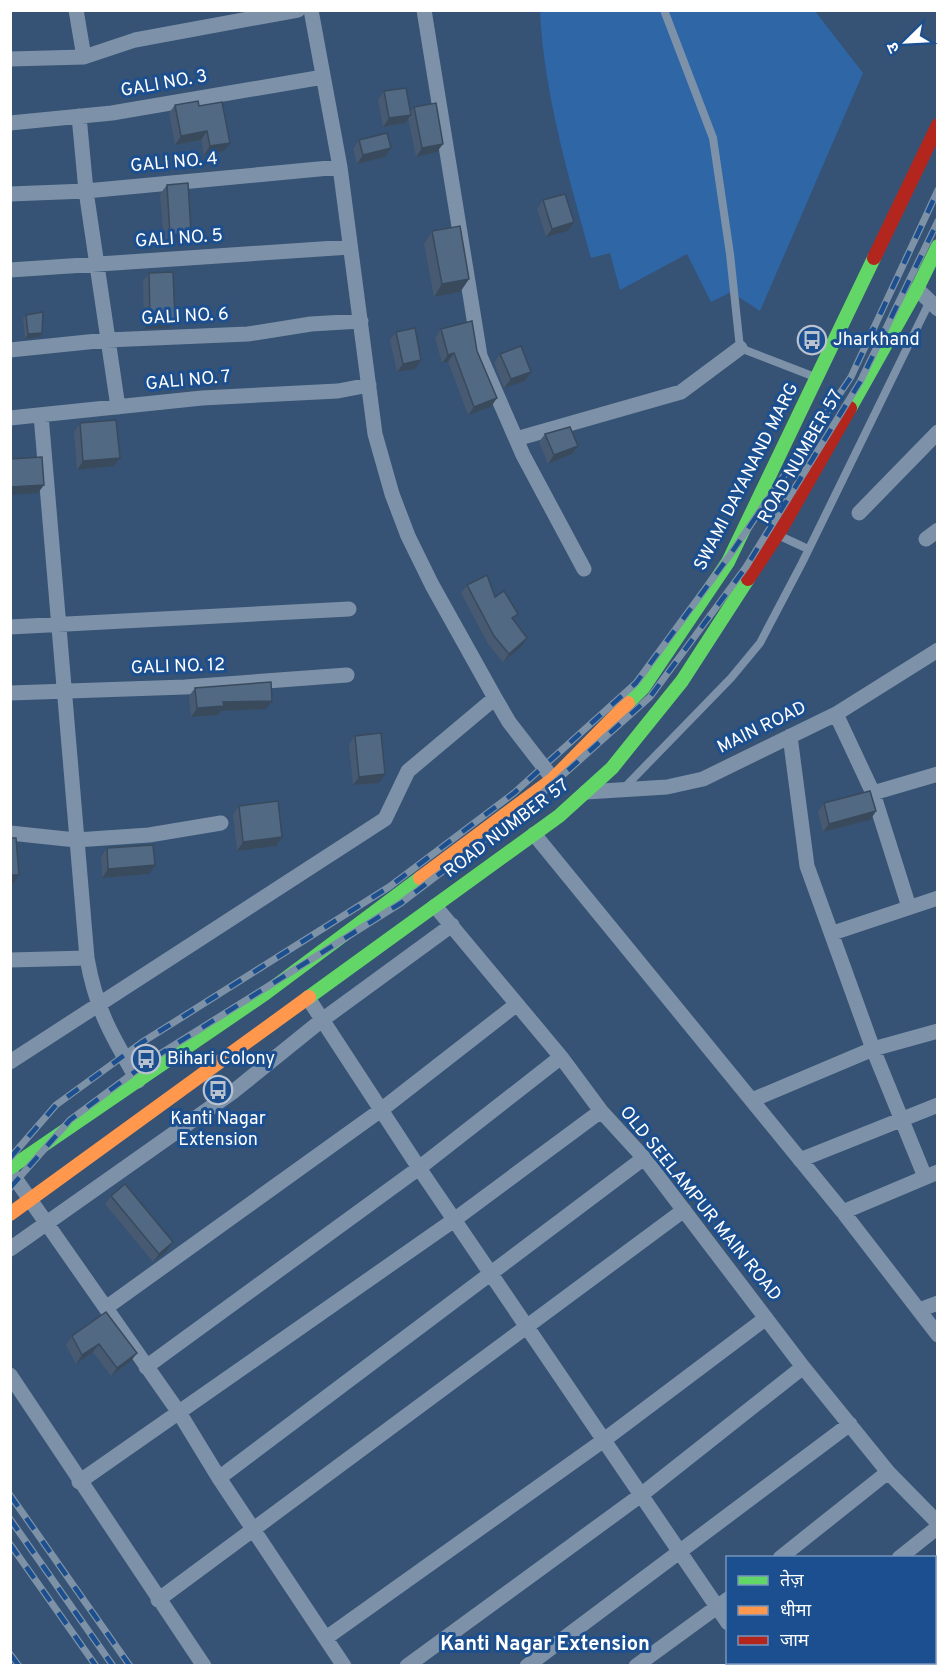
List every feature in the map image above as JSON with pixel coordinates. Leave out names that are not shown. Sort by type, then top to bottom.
[{"type":"main road","name":"SWAMI DAYANAND MARG","points":[[496,822],[553,779],[643,688],[728,562],[938,125]]},
{"type":"main road","name":"ROAD NUMBER 57","points":[[10,1214],[534,834],[612,768],[682,681],[777,535],[917,289],[938,246]]},
{"type":"main road","name":"ROAD NUMBER 57","points":[[10,1169],[266,993],[496,822]]},
{"type":"street","points":[[76,10],[84,57]]},
{"type":"street","points":[[10,59],[84,57],[135,40],[298,10]]},
{"type":"street","points":[[311,10],[340,167],[375,434],[408,536],[509,722],[553,779]]},
{"type":"street","points":[[424,10],[448,143],[480,356],[516,439],[585,569]]},
{"type":"street","name":"GALI NO. 3","points":[[10,123],[79,116],[324,77]]},
{"type":"street","points":[[79,116],[86,191],[118,407]]},
{"type":"street","name":"GALI NO. 4","points":[[10,194],[86,191],[340,167]]},
{"type":"street","name":"GALI NO. 5","points":[[10,270],[350,247]]},
{"type":"street","points":[[917,289],[934,305]]},
{"type":"street","name":"GALI NO. 6","points":[[10,350],[107,340],[248,334],[311,324],[361,321]]},
{"type":"street","points":[[516,439],[681,392],[740,348]]},
{"type":"street","name":"GALI NO. 7","points":[[10,418],[202,398],[338,392],[369,385]]},
{"type":"street","points":[[41,415],[87,958],[98,1007],[105,1026],[138,1081]]},
{"type":"street","points":[[859,513],[938,432]]},
{"type":"street","points":[[10,627],[349,609]]},
{"type":"street","name":"MAIN ROAD","points":[[586,792],[667,787],[703,779],[836,714],[938,650]]},
{"type":"street","name":"GALI NO. 12","points":[[10,693],[65,693],[347,675]]},
{"type":"street","points":[[10,1062],[385,819],[408,771],[495,698]]},
{"type":"street","points":[[836,714],[873,793],[909,907]]},
{"type":"street","points":[[790,736],[807,866],[873,1049],[901,1119],[931,1175],[843,1212]]},
{"type":"street","points":[[873,793],[938,774]]},
{"type":"street","points":[[10,833],[76,840],[149,835],[221,823]]},
{"type":"street","points":[[534,834],[843,1212],[938,1335]]},
{"type":"street","points":[[833,933],[938,898]]},
{"type":"street","name":"OLD SEELAMPUR MAIN ROAD","points":[[435,906],[561,1057],[601,1111],[644,1158],[803,1367],[888,1472],[938,1525]]},
{"type":"street","points":[[10,1249],[234,1090],[322,1020],[452,925]]},
{"type":"street","points":[[10,960],[87,958]]},
{"type":"street","points":[[308,998],[419,1168],[680,1553],[722,1603],[636,1665]]},
{"type":"street","points":[[107,1307],[381,1110],[517,1004]]},
{"type":"street","points":[[752,1100],[873,1049],[938,1031]]},
{"type":"street","points":[[146,1367],[419,1168],[561,1057]]},
{"type":"street","points":[[800,1160],[938,1105]]},
{"type":"street","points":[[79,1482],[180,1414],[454,1220],[601,1111]]},
{"type":"street","points":[[219,1478],[644,1158]]},
{"type":"street","points":[[10,1169],[180,1414],[219,1478],[344,1665]]},
{"type":"street","points":[[158,1600],[252,1528],[684,1210]]},
{"type":"street","points":[[919,1310],[938,1303]]},
{"type":"street","points":[[326,1638],[604,1440],[766,1318]]},
{"type":"street","points":[[407,1665],[641,1495],[803,1367]]},
{"type":"street","points":[[10,1375],[79,1482],[204,1665]]},
{"type":"street","points":[[527,1665],[850,1424]]},
{"type":"street","points":[[781,1556],[888,1472]]},
{"type":"street","points":[[900,1556],[938,1525]]},
{"type":"lane","points":[[664,10],[713,138],[730,254],[740,348],[816,378]]},
{"type":"lane","points":[[622,790],[731,678],[760,643],[934,305]]},
{"type":"lane","points":[[777,535],[808,549]]},
{"type":"shaded area","points":[[540,11],[815,11],[863,73],[760,311],[731,292],[711,302],[687,254],[620,290],[610,253],[591,258],[552,105],[542,42]]},
{"type":"building","points":[[406,88],[411,115],[389,118],[384,91]]},
{"type":"building","points":[[198,101],[199,106],[222,102],[230,143],[210,146],[207,131],[181,136],[175,105]]},
{"type":"building","points":[[436,103],[443,144],[422,148],[414,107]]},
{"type":"building","points":[[387,133],[391,148],[363,155],[359,140]]},
{"type":"building","points":[[188,183],[191,233],[170,235],[167,185]]},
{"type":"building","points":[[565,194],[574,222],[552,229],[543,200]]},
{"type":"building","points":[[460,226],[469,279],[442,284],[432,231]]},
{"type":"building","points":[[173,272],[175,319],[150,320],[149,273]]},
{"type":"building","points":[[43,312],[42,333],[28,334],[26,315]]},
{"type":"building","points":[[472,321],[477,351],[497,398],[474,407],[454,353],[448,355],[441,329]]},
{"type":"building","points":[[415,328],[421,360],[403,364],[396,332]]},
{"type":"building","points":[[521,346],[531,372],[511,379],[500,354]]},
{"type":"building","points":[[116,420],[120,458],[83,461],[80,423]]},
{"type":"building","points":[[570,427],[578,446],[554,455],[545,434]]},
{"type":"building","points":[[42,457],[44,485],[10,487],[10,459]]},
{"type":"building","points":[[487,575],[495,597],[504,591],[518,614],[512,618],[527,638],[509,654],[494,636],[467,585]]},
{"type":"building","points":[[271,682],[272,701],[223,702],[224,706],[197,708],[195,688]]},
{"type":"building","points":[[381,733],[385,774],[359,777],[355,736]]},
{"type":"building","points":[[870,791],[876,811],[829,824],[824,803]]},
{"type":"building","points":[[278,801],[282,837],[243,842],[239,806]]},
{"type":"building","points":[[10,838],[16,838],[19,875],[10,875]]},
{"type":"building","points":[[153,845],[155,865],[108,869],[107,848]]},
{"type":"building","points":[[125,1184],[173,1242],[159,1254],[111,1196]]},
{"type":"building","points":[[106,1312],[137,1353],[117,1368],[99,1344],[82,1355],[72,1336]]},
{"type":"railway","points":[[10,1158],[56,1105],[141,1043],[389,887],[514,793],[636,683],[730,555],[851,377],[938,190]]},
{"type":"railway","points":[[10,1188],[70,1120],[152,1059],[401,903],[526,808],[650,697],[746,567],[860,382],[938,221]]},
{"type":"railway","points":[[10,1495],[130,1666]]},
{"type":"railway","points":[[10,1519],[113,1666]]},
{"type":"railway","points":[[10,1544],[96,1666]]},
{"type":"railway","points":[[10,1654],[19,1666]]},
{"type":"traffic: fast","points":[[850,408],[917,289],[938,246]]},
{"type":"traffic: fast","points":[[628,703],[643,688],[728,562],[874,258]]},
{"type":"traffic: fast","points":[[309,997],[559,816],[612,768],[682,681],[748,579]]},
{"type":"traffic: fast","points":[[10,1168],[266,993],[420,878]]},
{"type":"traffic: slow","points":[[420,878],[553,779],[628,703]]},
{"type":"traffic: slow","points":[[10,1214],[309,997]]},
{"type":"traffic: jam","points":[[874,258],[938,125]]},
{"type":"traffic: jam","points":[[748,579],[781,529],[850,408]]},
{"type":"place","name":"Jharkhand","points":[[812,340]]},
{"type":"place","name":"Bihari Colony","points":[[146,1059]]},
{"type":"place","name":"Kanti Nagar Extension","points":[[218,1090]]},
{"type":"district","name":"Kanti Nagar Extension","points":[[545,1645]]}]
